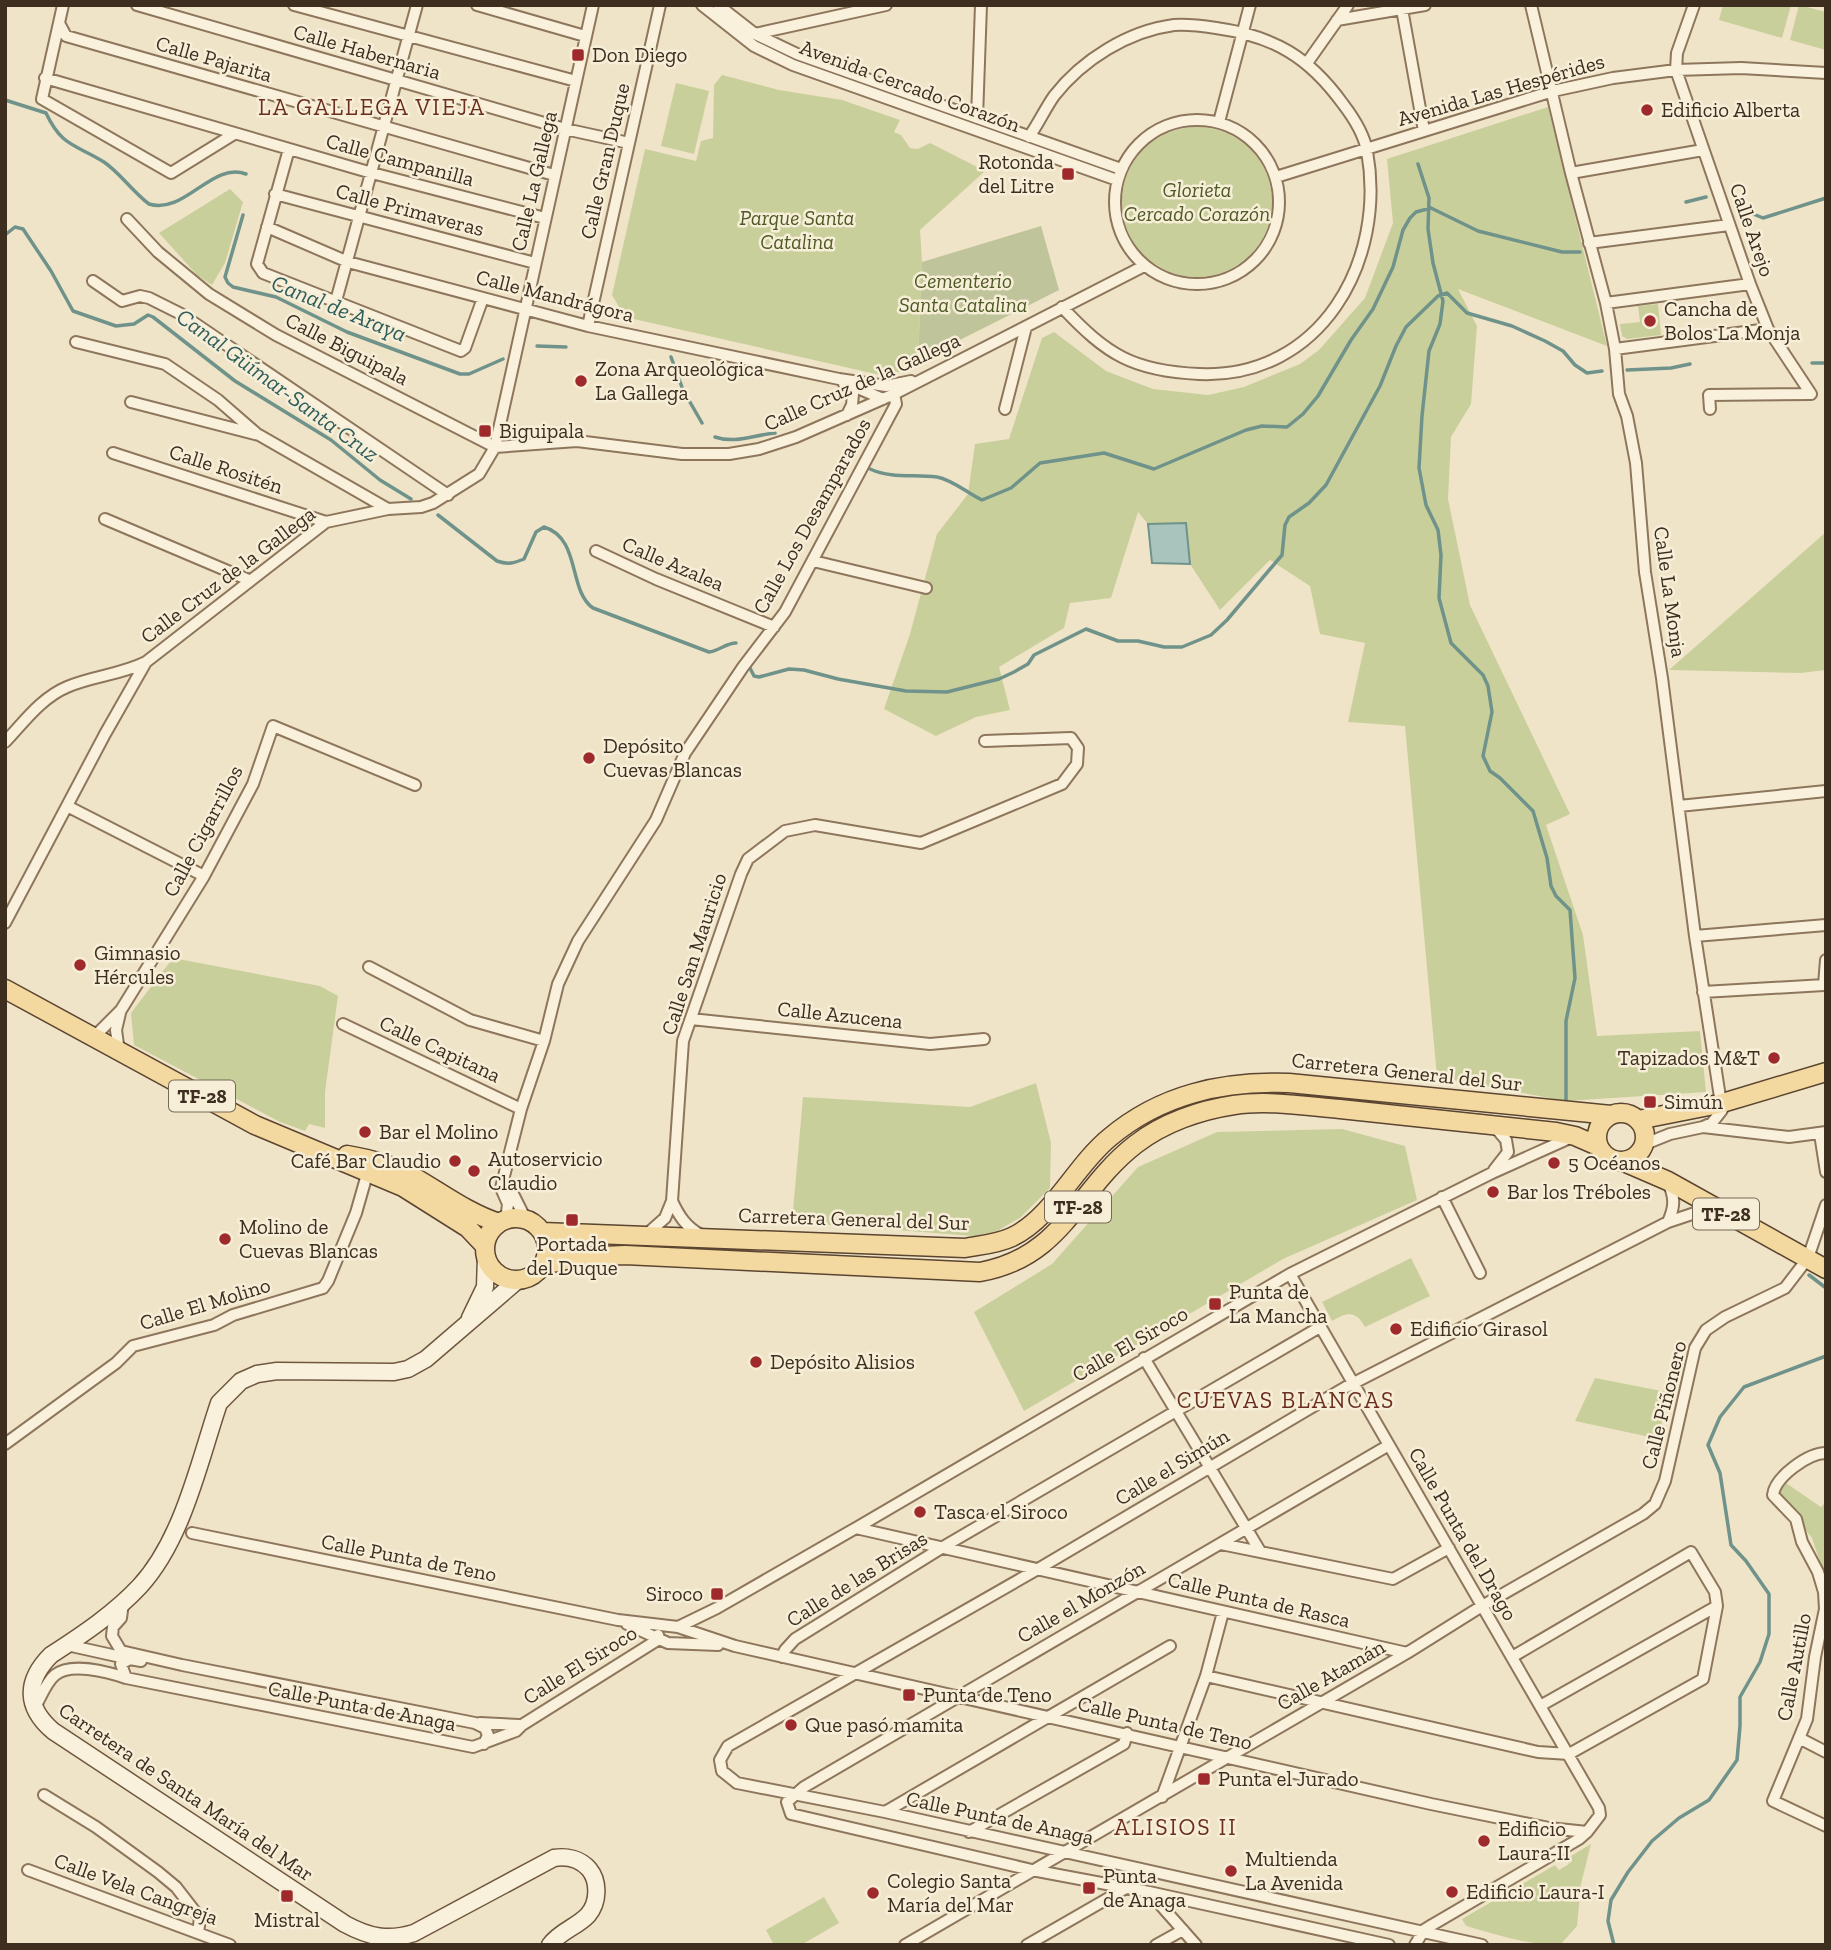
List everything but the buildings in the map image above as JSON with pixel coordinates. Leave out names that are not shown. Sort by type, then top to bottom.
[{"type":"main road","name":"TF-28","points":[[5,989],[255,1125],[403,1187],[468,1228],[486,1251],[489,1265],[502,1277],[518,1280],[531,1276],[543,1265]]},
{"type":"main road","name":"TF-28","points":[[1611,1115],[1625,1113],[1638,1120],[1719,1104],[1826,1072]]},
{"type":"main road","name":"Carretera General del Sur","points":[[542,1232],[965,1248],[994,1244],[1014,1236],[1041,1217],[1078,1169],[1101,1146],[1140,1115],[1178,1097],[1252,1082],[1289,1083],[1611,1115]]},
{"type":"main road","name":"Carretera General del Sur","points":[[543,1265],[580,1256],[625,1255],[980,1272],[1001,1268],[1050,1240],[1106,1171],[1136,1144],[1164,1127],[1202,1112],[1234,1105],[1263,1103],[1408,1115],[1575,1136],[1598,1146]]},
{"type":"main road","points":[[1598,1146],[1597,1131],[1611,1115]]},
{"type":"main road","points":[[1625,1162],[1639,1154],[1645,1144],[1645,1131],[1638,1120]]},
{"type":"main road","name":"TF-28","points":[[1598,1146],[1601,1152],[1612,1160],[1625,1162],[1668,1181],[1826,1269]]},
{"type":"main road","name":"TF-28","points":[[320,1150],[386,1164],[412,1175],[477,1215],[503,1221],[526,1220]]},
{"type":"main road","points":[[526,1220],[542,1232],[547,1252],[543,1265]]},
{"type":"main road","points":[[486,1251],[490,1233],[503,1221]]},
{"type":"main road","name":"Carretera de Santa María del Mar","points":[[468,1321],[485,1287],[486,1251]]},
{"type":"main road","name":"Carretera de Santa María del Mar","points":[[518,1280],[426,1359],[408,1369],[394,1373],[277,1371],[257,1374],[241,1381],[219,1403],[185,1504],[161,1559],[124,1603],[51,1656],[38,1670],[30,1693],[34,1709],[53,1731],[345,1924],[370,1936],[392,1938],[414,1933],[554,1858],[581,1862],[595,1880],[596,1895],[593,1906],[587,1916],[564,1930],[550,1945]]},
{"type":"street","points":[[63,5],[42,100],[171,173],[234,134]]},
{"type":"street","name":"Calle Habernaria","points":[[137,5],[396,81],[629,143]]},
{"type":"street","points":[[294,5],[576,81]]},
{"type":"street","points":[[336,301],[417,5]]},
{"type":"street","points":[[477,5],[585,36]]},
{"type":"street","name":"Calle La Gallega","points":[[495,447],[593,5]]},
{"type":"street","name":"Calle Gran Duque","points":[[588,326],[660,5]]},
{"type":"street","name":"Avenida Cercado Corazón","points":[[702,5],[754,46],[793,65],[1119,174]]},
{"type":"street","name":"Avenida Cercado Corazón","points":[[718,5],[755,34],[797,54],[1029,137],[1119,174]]},
{"type":"street","points":[[823,5],[826,17]]},
{"type":"street","points":[[755,34],[886,5]]},
{"type":"street","points":[[976,118],[981,5]]},
{"type":"street","points":[[1219,122],[1250,5]]},
{"type":"street","points":[[1307,63],[1348,5]]},
{"type":"street","points":[[1337,20],[1425,5]]},
{"type":"street","name":"Calle La Monja","points":[[1531,5],[1571,173],[1606,303],[1615,349],[1619,394],[1627,416],[1636,463],[1645,572],[1662,678],[1719,1104]]},
{"type":"street","points":[[1676,70],[1677,52],[1694,5]]},
{"type":"street","points":[[1402,9],[1424,131]]},
{"type":"street","points":[[53,44],[66,36],[59,23]]},
{"type":"street","points":[[1029,137],[1054,97],[1083,66],[1129,37],[1175,25],[1206,26],[1243,32],[1280,45],[1307,63],[1326,80],[1353,117],[1367,149],[1371,199],[1366,243],[1349,287],[1335,309],[1311,336],[1266,364],[1220,375],[1165,373],[1114,354],[1089,336],[1062,307]]},
{"type":"street","name":"Calle Pajarita","points":[[66,36],[554,175]]},
{"type":"street","name":"Avenida Las Hespérides","points":[[1276,177],[1553,91],[1613,78],[1676,70],[1741,68],[1826,73]]},
{"type":"street","name":"Calle Arejo","points":[[1676,70],[1768,329],[1811,394],[1709,395],[1710,409]]},
{"type":"street","name":"Calle Campanilla","points":[[46,78],[372,173],[545,218]]},
{"type":"street","points":[[1193,119],[1219,122],[1243,133],[1263,152],[1276,177],[1280,205],[1275,230],[1264,252],[1247,269],[1226,280],[1208,285],[1191,285],[1167,279],[1144,266],[1129,250],[1118,228],[1114,204],[1119,174],[1132,150],[1148,135],[1165,125],[1193,119]]},
{"type":"street","points":[[289,149],[275,194],[258,268],[263,273],[461,351],[465,348],[483,298]]},
{"type":"street","points":[[1571,173],[1703,150]]},
{"type":"street","name":"Calle Primaveras","points":[[275,194],[535,263]]},
{"type":"street","name":"Calle Biguipala","points":[[127,219],[158,252],[209,294],[276,335],[495,447]]},
{"type":"street","points":[[1589,243],[1729,225]]},
{"type":"street","name":"Calle Mandrágora","points":[[267,227],[348,262],[588,326],[839,379],[886,386],[923,379]]},
{"type":"street","name":"Calle Cruz de la Gallega","points":[[5,742],[39,705],[67,687],[127,671],[146,662],[326,522],[388,509],[421,507],[448,495],[479,474],[495,447],[578,441],[682,454],[729,454],[773,444],[888,396],[1144,266]]},
{"type":"street","points":[[93,281],[122,301],[140,296],[181,314],[448,495]]},
{"type":"street","points":[[1606,303],[1750,284]]},
{"type":"street","points":[[1005,408],[1026,327]]},
{"type":"street","points":[[1615,349],[1768,329]]},
{"type":"street","points":[[76,342],[165,364],[218,400],[259,435],[388,509]]},
{"type":"street","points":[[839,379],[853,394],[852,405],[846,415]]},
{"type":"street","name":"Calle Mandrágora","points":[[839,379],[888,396]]},
{"type":"street","name":"Calle Los Desamparados","points":[[503,1221],[508,1204],[501,1188],[521,1109],[544,1041],[558,984],[578,941],[656,820],[685,753],[743,667],[785,612],[896,404],[888,396]]},
{"type":"street","points":[[131,402],[259,435]]},
{"type":"street","name":"Calle Rositén","points":[[113,453],[326,522]]},
{"type":"street","points":[[105,519],[249,580]]},
{"type":"street","name":"Calle Azalea","points":[[596,551],[656,579],[774,627]]},
{"type":"street","points":[[813,561],[926,588]]},
{"type":"street","points":[[5,923],[146,662]]},
{"type":"street","name":"Calle Cigarrillos","points":[[121,1010],[204,876],[253,784],[273,726],[415,785]]},
{"type":"street","name":"Calle San Mauricio","points":[[647,1234],[665,1218],[671,1201],[683,1041],[748,859],[785,831],[816,825],[921,843],[1062,783],[1077,764],[1078,748],[1071,738],[985,741]]},
{"type":"street","points":[[1679,806],[1826,791]]},
{"type":"street","points":[[67,806],[204,876]]},
{"type":"street","points":[[1695,936],[1826,925]]},
{"type":"street","points":[[1703,992],[1824,985],[1826,960]]},
{"type":"street","points":[[369,967],[470,1020],[544,1041]]},
{"type":"street","points":[[88,1035],[99,1031],[121,1010]]},
{"type":"street","points":[[119,1052],[116,1030],[121,1010]]},
{"type":"street","name":"Calle Azucena","points":[[691,1018],[930,1044],[984,1039]]},
{"type":"street","name":"Calle Capitana","points":[[343,1024],[521,1109]]},
{"type":"street","points":[[1703,1127],[1719,1116],[1722,1110],[1719,1104]]},
{"type":"street","points":[[1492,1173],[1508,1152],[1506,1140],[1494,1126]]},
{"type":"street","points":[[1645,1144],[1670,1134],[1703,1127],[1789,1136],[1823,1133],[1826,1172]]},
{"type":"street","name":"Calle El Siroco","points":[[678,1627],[717,1608],[856,1528],[1290,1274],[1442,1197],[1575,1136]]},
{"type":"street","name":"Calle El Molino","points":[[5,1444],[116,1363],[133,1346],[214,1325],[233,1315],[323,1287],[328,1281],[356,1213],[368,1171]]},
{"type":"street","points":[[503,1180],[526,1220]]},
{"type":"street","points":[[1668,1181],[1675,1206],[1668,1222]]},
{"type":"street","points":[[1442,1197],[1480,1273]]},
{"type":"street","points":[[671,1201],[692,1230],[707,1237]]},
{"type":"street","name":"Calle Piñonero","points":[[1655,1504],[1665,1481],[1695,1348],[1706,1329],[1784,1288],[1808,1258],[1826,1205]]},
{"type":"street","name":"Calle el Simún","points":[[722,1771],[720,1760],[728,1746],[1038,1569],[1353,1384],[1668,1222],[1713,1207]]},
{"type":"street","name":"Calle Punta del Drago","points":[[1290,1274],[1599,1808],[1600,1815],[1587,1832]]},
{"type":"street","name":"Calle de las Brisas","points":[[782,1657],[795,1639],[943,1547],[1320,1327]]},
{"type":"street","points":[[1144,1358],[1260,1551]]},
{"type":"street","name":"Calle el Monzón","points":[[795,1795],[804,1787],[1135,1592],[1389,1446]]},
{"type":"street","name":"Calle Autillo","points":[[1826,1452],[1800,1461],[1774,1489],[1773,1495],[1796,1518],[1802,1542],[1818,1572],[1824,1592],[1825,1609],[1815,1657],[1807,1719],[1773,1801],[1826,1826]]},
{"type":"street","points":[[161,1559],[173,1550],[177,1542],[192,1533],[185,1518],[185,1504]]},
{"type":"street","name":"Calle Atamán","points":[[905,1945],[1407,1653],[1482,1606],[1643,1514],[1655,1504]]},
{"type":"street","name":"Calle Punta de Rasca","points":[[856,1528],[1407,1653]]},
{"type":"street","name":"Calle Punta de Teno","points":[[192,1533],[618,1620],[678,1627],[735,1646],[1127,1733],[1227,1758],[1549,1828],[1587,1832]]},
{"type":"street","points":[[1221,1544],[1393,1579],[1449,1548]]},
{"type":"street","points":[[1206,1676],[1538,1752],[1569,1754],[1703,1679],[1717,1606],[1715,1592],[1691,1552],[1512,1657]]},
{"type":"street","points":[[124,1603],[121,1618],[113,1627],[111,1636],[121,1651],[132,1656],[121,1664],[126,1678]]},
{"type":"street","points":[[1540,1706],[1717,1606]]},
{"type":"street","name":"Calle El Siroco","points":[[701,1635],[717,1608]]},
{"type":"street","points":[[1162,1797],[1206,1676],[1223,1612]]},
{"type":"street","name":"Calle Punta de Teno","points":[[618,1620],[659,1639],[677,1643],[735,1646]]},
{"type":"street","points":[[659,1623],[659,1639]]},
{"type":"street","points":[[633,1627],[638,1636],[639,1651]]},
{"type":"street","points":[[677,1643],[701,1635]]},
{"type":"street","name":"Calle El Siroco","points":[[484,1744],[516,1731],[659,1639]]},
{"type":"street","name":"Calle Punta de Anaga","points":[[34,1709],[54,1675],[68,1669],[103,1670],[126,1678],[452,1745],[473,1747],[484,1744],[488,1735],[485,1728],[475,1723],[67,1645]]},
{"type":"street","points":[[885,1812],[1170,1646]]},
{"type":"street","name":"Calle El Siroco","points":[[475,1723],[522,1725]]},
{"type":"street","points":[[969,1832],[1125,1744],[1127,1733]]},
{"type":"street","points":[[1799,1738],[1826,1752]]},
{"type":"street","name":"Calle Punta de Anaga","points":[[722,1771],[737,1783],[885,1812],[1482,1945]]},
{"type":"street","points":[[44,1795],[96,1827],[176,1887],[200,1918],[198,1933]]},
{"type":"street","name":"Calle Punta de Anaga","points":[[795,1795],[787,1802],[790,1814],[1032,1870],[1149,1892],[1389,1945]]},
{"type":"street","points":[[1549,1828],[1555,1852]]},
{"type":"street","points":[[1415,1945],[1424,1930],[1587,1832]]},
{"type":"street","name":"Calle Vela Cangreja","points":[[28,1870],[230,1945]]},
{"type":"street","points":[[1027,1945],[1126,1888]]},
{"type":"street","points":[[1149,1892],[1196,1945]]},
{"type":"street","points":[[1156,1945],[1183,1930]]},
{"type":"green space","points":[[1723,5],[1791,5],[1782,38],[1719,20]]},
{"type":"green space","points":[[1799,5],[1826,12],[1826,50],[1790,40]]},
{"type":"green space","name":"Parque Santa Catalina","points":[[722,75],[779,90],[842,100],[900,120],[894,132],[901,135],[910,148],[918,149],[930,143],[985,171],[920,230],[922,262],[918,361],[889,377],[625,317],[612,295],[645,149],[696,161],[701,141],[713,138],[714,85]]},
{"type":"green space","points":[[676,83],[709,91],[694,154],[661,146]]},
{"type":"green space","points":[[1548,107],[1607,346],[1458,289],[1477,326],[1471,404],[1451,437],[1448,499],[1470,605],[1570,814],[1546,825],[1583,935],[1597,1036],[1700,1031],[1706,1092],[1566,1101],[1437,1077],[1405,726],[1348,722],[1365,643],[1320,634],[1310,586],[1270,560],[1220,610],[1190,564],[1186,523],[1148,524],[1138,512],[1111,598],[1070,603],[1064,628],[999,667],[1010,710],[976,717],[936,736],[884,709],[910,634],[937,534],[968,494],[975,444],[1009,439],[1042,338],[1054,332],[1106,371],[1153,389],[1208,395],[1244,387],[1300,364],[1319,350],[1365,298],[1393,223],[1387,159]]},
{"type":"green space","name":"Glorieta Cercado Corazón","points":[[1197,127],[1226,133],[1250,149],[1266,173],[1272,202],[1266,231],[1250,255],[1226,271],[1197,277],[1168,271],[1144,255],[1128,231],[1122,202],[1128,173],[1144,149],[1168,133]]},
{"type":"green space","points":[[230,189],[243,202],[225,263],[212,285],[197,275],[159,233]]},
{"type":"green space","name":"Cementerio Santa Catalina","points":[[1041,226],[1059,290],[918,361],[922,262]]},
{"type":"green space","name":"Cancha de Bolos La Monja","points":[[1658,304],[1661,335],[1627,339],[1622,336],[1620,324],[1640,322],[1638,306]]},
{"type":"green space","points":[[1826,532],[1826,670],[1800,673],[1669,670]]},
{"type":"green space","points":[[173,958],[320,986],[338,996],[325,1092],[325,1128],[309,1124],[305,1131],[280,1122],[134,1045],[131,1013]]},
{"type":"green space","points":[[1036,1083],[1051,1143],[1050,1188],[1021,1217],[987,1237],[792,1222],[803,1097],[970,1107]]},
{"type":"green space","points":[[1342,1129],[1405,1146],[1417,1200],[1283,1259],[1024,1411],[974,1312],[1052,1264],[1138,1167],[1217,1132]]},
{"type":"green space","points":[[1411,1258],[1430,1296],[1365,1327],[1351,1314],[1332,1321],[1322,1302]]},
{"type":"green space","points":[[1595,1378],[1667,1392],[1659,1439],[1575,1421]]},
{"type":"green space","points":[[1786,1483],[1821,1507],[1826,1502],[1826,1580],[1812,1538],[1777,1494]]},
{"type":"green space","points":[[1591,1844],[1581,1884],[1577,1926],[1560,1945],[1524,1941],[1466,1926],[1462,1919],[1555,1865],[1559,1870],[1569,1864],[1566,1859]]},
{"type":"green space","points":[[824,1897],[839,1923],[801,1945],[774,1945],[766,1930]]},
{"type":"water","points":[[1186,523],[1190,564],[1152,563],[1148,524]]},
{"type":"waterway","name":"Canal de Araya","points":[[5,100],[46,113],[64,139],[110,166],[149,204],[175,202],[222,175],[234,172],[246,174]]},
{"type":"waterway","points":[[1418,164],[1429,198],[1428,229],[1443,301],[1440,324],[1429,351],[1419,468],[1426,505],[1438,530],[1441,555],[1439,598],[1451,643],[1483,675],[1488,686],[1492,712],[1483,756],[1490,771],[1533,811],[1547,858],[1551,886],[1556,896],[1570,910],[1575,978],[1566,1021],[1566,1101]]},
{"type":"waterway","name":"Canal de Araya","points":[[1686,202],[1706,197]]},
{"type":"waterway","name":"Canal de Araya","points":[[1739,208],[1763,218],[1826,198]]},
{"type":"waterway","name":"Canal de Araya","points":[[870,469],[895,475],[937,477],[982,500],[1011,488],[1040,463],[1104,453],[1154,469],[1246,430],[1262,426],[1287,427],[1303,414],[1318,396],[1373,309],[1393,267],[1403,230],[1416,212],[1431,208],[1478,231],[1562,252],[1580,252]]},
{"type":"waterway","name":"Canal de Araya","points":[[243,215],[225,277],[233,287],[276,297],[347,332],[460,374],[469,374],[503,359]]},
{"type":"waterway","name":"Canal Güímar-Santa Cruz","points":[[5,235],[15,227],[23,229],[73,311],[116,326],[134,324],[148,315],[153,317],[235,381],[331,440],[380,480],[411,499]]},
{"type":"waterway","name":"Canal Güímar-Santa Cruz","points":[[748,664],[754,676],[759,677],[789,669],[804,670],[906,691],[947,692],[999,679],[1028,664],[1034,655],[1086,629],[1118,641],[1182,647],[1211,635],[1282,555],[1285,525],[1289,517],[1309,503],[1326,485],[1380,386],[1406,327],[1438,296],[1447,293],[1467,313],[1512,326],[1545,341],[1563,351],[1575,365],[1587,373],[1602,371]]},
{"type":"waterway","name":"Canal de Araya","points":[[537,346],[566,347]]},
{"type":"waterway","name":"Canal de Araya","points":[[671,357],[683,390],[702,423]]},
{"type":"waterway","name":"Canal Güímar-Santa Cruz","points":[[1812,363],[1826,363]]},
{"type":"waterway","name":"Canal Güímar-Santa Cruz","points":[[1627,370],[1671,368],[1690,364]]},
{"type":"waterway","name":"Canal de Araya","points":[[715,437],[737,439],[775,433]]},
{"type":"waterway","name":"Canal Güímar-Santa Cruz","points":[[438,515],[497,561],[504,563],[524,559],[536,532],[544,527],[556,533],[564,542],[580,590],[593,608],[709,652],[736,643]]},
{"type":"waterway","points":[[1809,1275],[1826,1288]]},
{"type":"waterway","points":[[1614,1945],[1608,1921],[1611,1900],[1628,1872],[1652,1841],[1679,1818],[1709,1800],[1737,1760],[1740,1697],[1760,1662],[1769,1634],[1769,1594],[1731,1545],[1720,1473],[1708,1445],[1720,1417],[1744,1387],[1826,1356]]},
{"type":"place","name":"Don Diego","points":[[578,55]]},
{"type":"place","name":"Edificio Alberta","points":[[1647,110]]},
{"type":"place","name":"Rotonda del Litre","points":[[1068,174]]},
{"type":"place","name":"Cancha de Bolos La Monja","points":[[1650,321]]},
{"type":"place","name":"Zona Arqueológica La Gallega","points":[[581,381]]},
{"type":"place","name":"Biguipala","points":[[485,431]]},
{"type":"place","name":"Depósito Cuevas Blancas","points":[[589,758]]},
{"type":"place","name":"Gimnasio Hércules","points":[[80,965]]},
{"type":"place","name":"Tapizados M&T","points":[[1774,1058]]},
{"type":"place","name":"Simún","points":[[1650,1102]]},
{"type":"place","name":"Bar el Molino","points":[[365,1132]]},
{"type":"place","name":"Café Bar Claudio","points":[[455,1161]]},
{"type":"place","name":"5 Océanos","points":[[1554,1163]]},
{"type":"place","name":"Autoservicio Claudio","points":[[474,1171]]},
{"type":"place","name":"Bar los Tréboles","points":[[1493,1192]]},
{"type":"place","name":"Portada del Duque","points":[[572,1220]]},
{"type":"place","name":"Molino de Cuevas Blancas","points":[[225,1239]]},
{"type":"place","name":"Punta de La Mancha","points":[[1215,1304]]},
{"type":"place","name":"Edificio Girasol","points":[[1396,1329]]},
{"type":"place","name":"Depósito Alisios","points":[[756,1362]]},
{"type":"place","name":"Tasca el Siroco","points":[[920,1512]]},
{"type":"place","name":"Siroco","points":[[717,1594]]},
{"type":"place","name":"Punta de Teno","points":[[909,1695]]},
{"type":"place","name":"Que pasó mamita","points":[[791,1725]]},
{"type":"place","name":"Punta el Jurado","points":[[1204,1779]]},
{"type":"place","name":"Edificio Laura-II","points":[[1484,1841]]},
{"type":"place","name":"Multienda La Avenida","points":[[1231,1871]]},
{"type":"place","name":"Punta de Anaga","points":[[1089,1888]]},
{"type":"place","name":"Edificio Laura-I","points":[[1452,1892]]},
{"type":"place","name":"Colegio Santa María del Mar","points":[[873,1893]]},
{"type":"place","name":"Mistral","points":[[287,1896]]},
{"type":"district","name":"LA GALLEGA VIEJA","points":[[372,107]]},
{"type":"district","name":"CUEVAS BLANCAS","points":[[1286,1400]]},
{"type":"district","name":"ALISIOS II","points":[[1176,1827]]}]
